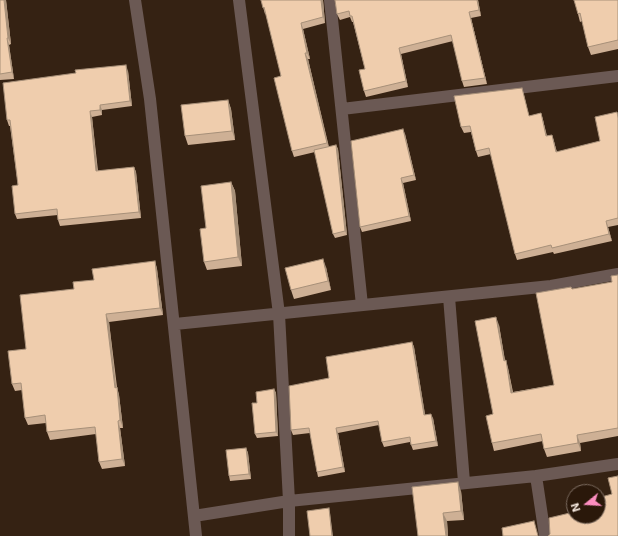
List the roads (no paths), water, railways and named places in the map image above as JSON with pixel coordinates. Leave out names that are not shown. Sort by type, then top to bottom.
[{"type":"street","points":[[135,0],[150,99],[175,324],[196,536]]},
{"type":"street","points":[[239,0],[279,314],[289,501],[289,536]]},
{"type":"street","points":[[330,0],[362,305]]},
{"type":"street","points":[[342,109],[618,76]]},
{"type":"street","points":[[175,324],[551,286],[618,274]]},
{"type":"street","points":[[449,297],[464,482]]},
{"type":"street","points":[[194,516],[289,501],[464,482],[536,476],[618,464]]},
{"type":"street","points":[[536,476],[544,536]]}]
